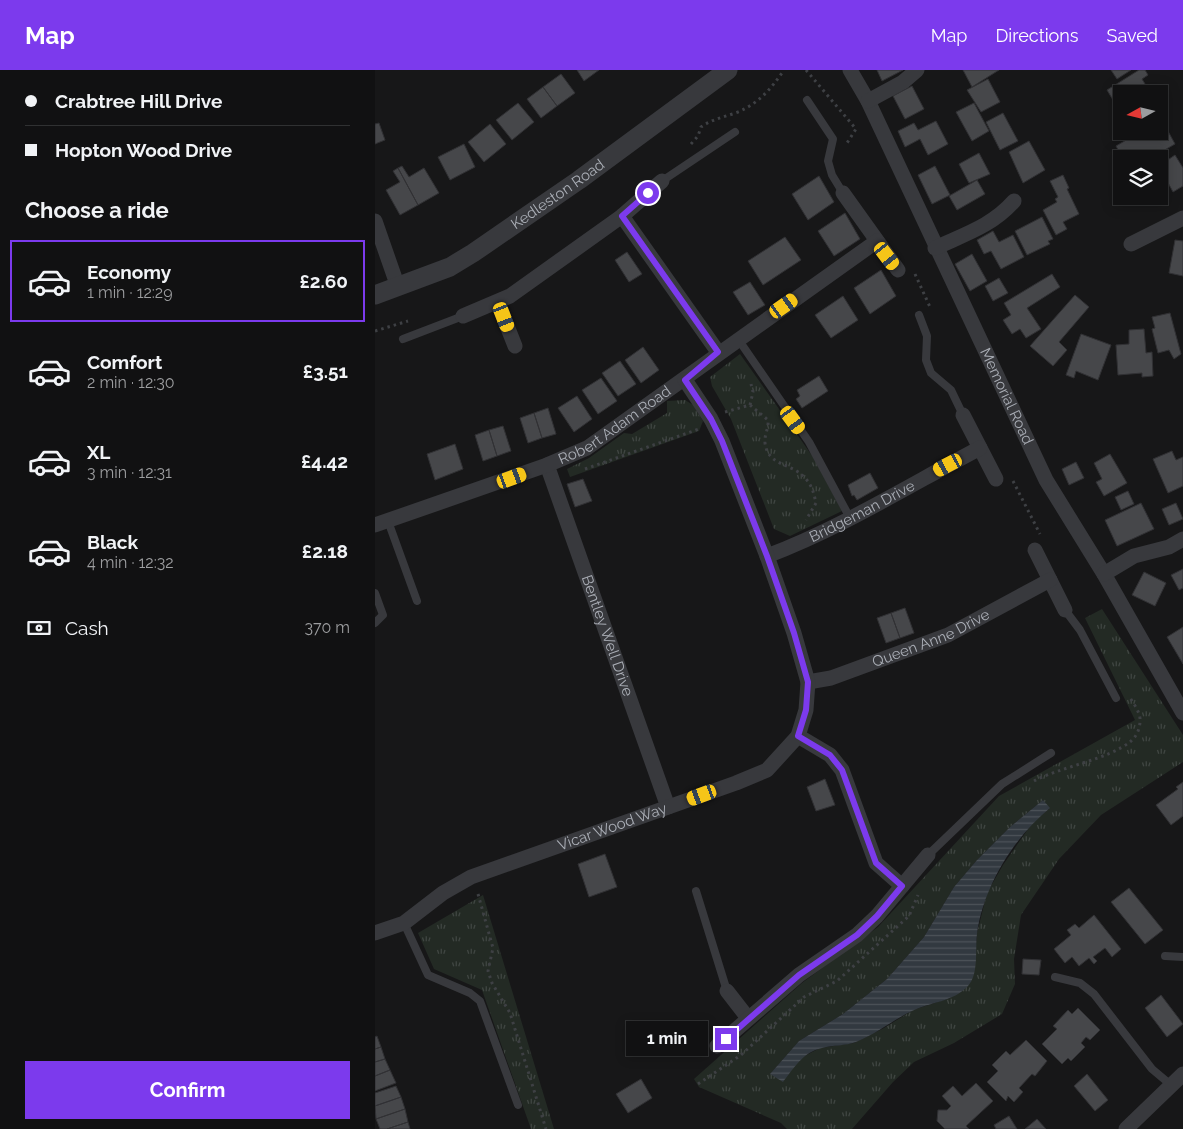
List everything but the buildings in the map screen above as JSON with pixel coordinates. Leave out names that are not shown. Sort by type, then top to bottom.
[{"type":"street","name":"Kedleston Road","points":[[375,295],[450,266],[473,253],[579,180],[728,70]]},
{"type":"street","name":"Memorial Road","points":[[850,70],[868,101],[935,248],[992,362],[1046,480],[1104,574],[1183,714]]},
{"type":"street","points":[[868,101],[903,82],[917,70]]},
{"type":"street","points":[[463,316],[498,303],[622,216],[662,181]]},
{"type":"street","points":[[843,193],[877,241],[905,270]]},
{"type":"street","points":[[935,248],[981,228],[1001,216],[1014,201]]},
{"type":"street","points":[[622,216],[718,352]]},
{"type":"street","points":[[1131,244],[1183,218]]},
{"type":"street","points":[[375,220],[398,287]]},
{"type":"street","name":"Robert Adam Road","points":[[378,524],[547,465],[587,448],[685,380],[718,352],[877,241]]},
{"type":"street","points":[[498,303],[515,346]]},
{"type":"street","name":"Vicar Wood Way","points":[[375,933],[404,924],[443,893],[471,877],[767,770],[798,736],[806,710],[808,682],[794,633],[767,556],[722,441],[711,419],[685,380]]},
{"type":"street","points":[[963,416],[980,448],[1003,478]]},
{"type":"street","name":"Bridgeman Drive","points":[[767,556],[791,547],[851,518],[980,448]]},
{"type":"street","name":"Bentley Well Drive","points":[[547,465],[668,807]]},
{"type":"street","points":[[1104,574],[1134,556],[1169,547],[1183,539]]},
{"type":"street","points":[[1038,545],[1050,580],[1065,610]]},
{"type":"street","name":"Queen Anne Drive","points":[[808,682],[831,678],[948,635],[1050,580]]},
{"type":"street","points":[[798,736],[830,755],[842,770],[876,863],[902,886]]},
{"type":"street","points":[[717,1046],[799,975],[857,935],[877,916],[928,855]]},
{"type":"street","points":[[727,991],[748,1018]]},
{"type":"street","points":[[1126,1129],[1183,1074]]},
{"type":"lane","points":[[807,100],[833,139],[828,161],[832,175],[843,193]]},
{"type":"lane","points":[[662,181],[735,132]]},
{"type":"lane","points":[[919,314],[927,336],[926,360],[931,372],[951,390],[963,416]]},
{"type":"lane","points":[[403,339],[463,316]]},
{"type":"lane","points":[[738,339],[809,442],[851,518]]},
{"type":"lane","points":[[378,524],[417,602]]},
{"type":"lane","points":[[375,594],[383,615],[375,623]]},
{"type":"lane","points":[[1065,610],[1080,630],[1116,698]]},
{"type":"lane","points":[[928,855],[1002,784],[1051,752]]},
{"type":"lane","points":[[696,891],[727,991]]},
{"type":"lane","points":[[404,924],[428,975],[469,993],[480,1001],[518,1105]]},
{"type":"lane","points":[[1165,956],[1183,957]]},
{"type":"lane","points":[[1055,976],[1081,983],[1094,994],[1152,1069],[1171,1085]]},
{"type":"path","points":[[806,70],[856,129],[846,145]]},
{"type":"path","points":[[905,270],[931,310]]},
{"type":"path","points":[[1003,478],[1038,545]]},
{"type":"path","points":[[1027,785],[1050,773],[1067,770],[1075,764],[1131,742],[1138,733],[1141,718],[1128,694]]},
{"type":"path","points":[[698,1084],[741,1055],[804,997],[837,981],[909,916],[919,893]]},
{"type":"path","points":[[478,894],[493,948],[488,971],[492,983],[513,1021],[546,1129]]},
{"type":"green space","points":[[740,354],[813,457],[842,511],[790,536],[774,529],[731,419],[712,386],[710,377]]},
{"type":"green space","points":[[685,400],[693,405],[703,421],[699,431],[570,477],[567,469],[589,458],[624,433],[632,434],[667,413],[667,401]]},
{"type":"green space","points":[[1102,609],[1183,735],[1183,762],[1101,815],[1059,859],[1021,915],[1014,959],[1015,984],[1002,1014],[954,1043],[914,1062],[893,1082],[852,1129],[787,1129],[781,1123],[699,1087],[694,1079],[802,983],[878,927],[999,796],[1135,720],[1085,618]],"holes":[[[1043,800],[1049,809],[1033,822],[1003,865],[987,893],[977,933],[974,970],[950,998],[913,1010],[884,1028],[854,1043],[820,1048],[770,1074],[799,1041],[843,1014],[887,979],[924,937],[954,887],[977,860],[1010,827]]]},
{"type":"green space","points":[[483,895],[554,1129],[531,1129],[482,990],[434,969],[418,933]]},
{"type":"shaded area","points":[[1043,800],[1050,808],[1036,820],[1012,849],[993,882],[986,899],[977,934],[974,975],[968,986],[948,999],[912,1011],[856,1042],[830,1046],[809,1053],[799,1061],[783,1082],[770,1074],[799,1041],[843,1014],[887,979],[924,937],[954,887],[977,860],[1010,827]]},
{"type":"route","points":[[648,193],[622,216],[718,352],[685,380],[711,419],[722,441],[767,556],[794,633],[808,682],[806,710],[798,736],[830,755],[842,770],[869,850],[876,863],[902,886],[877,916],[857,935],[799,975],[726,1039]]}]
